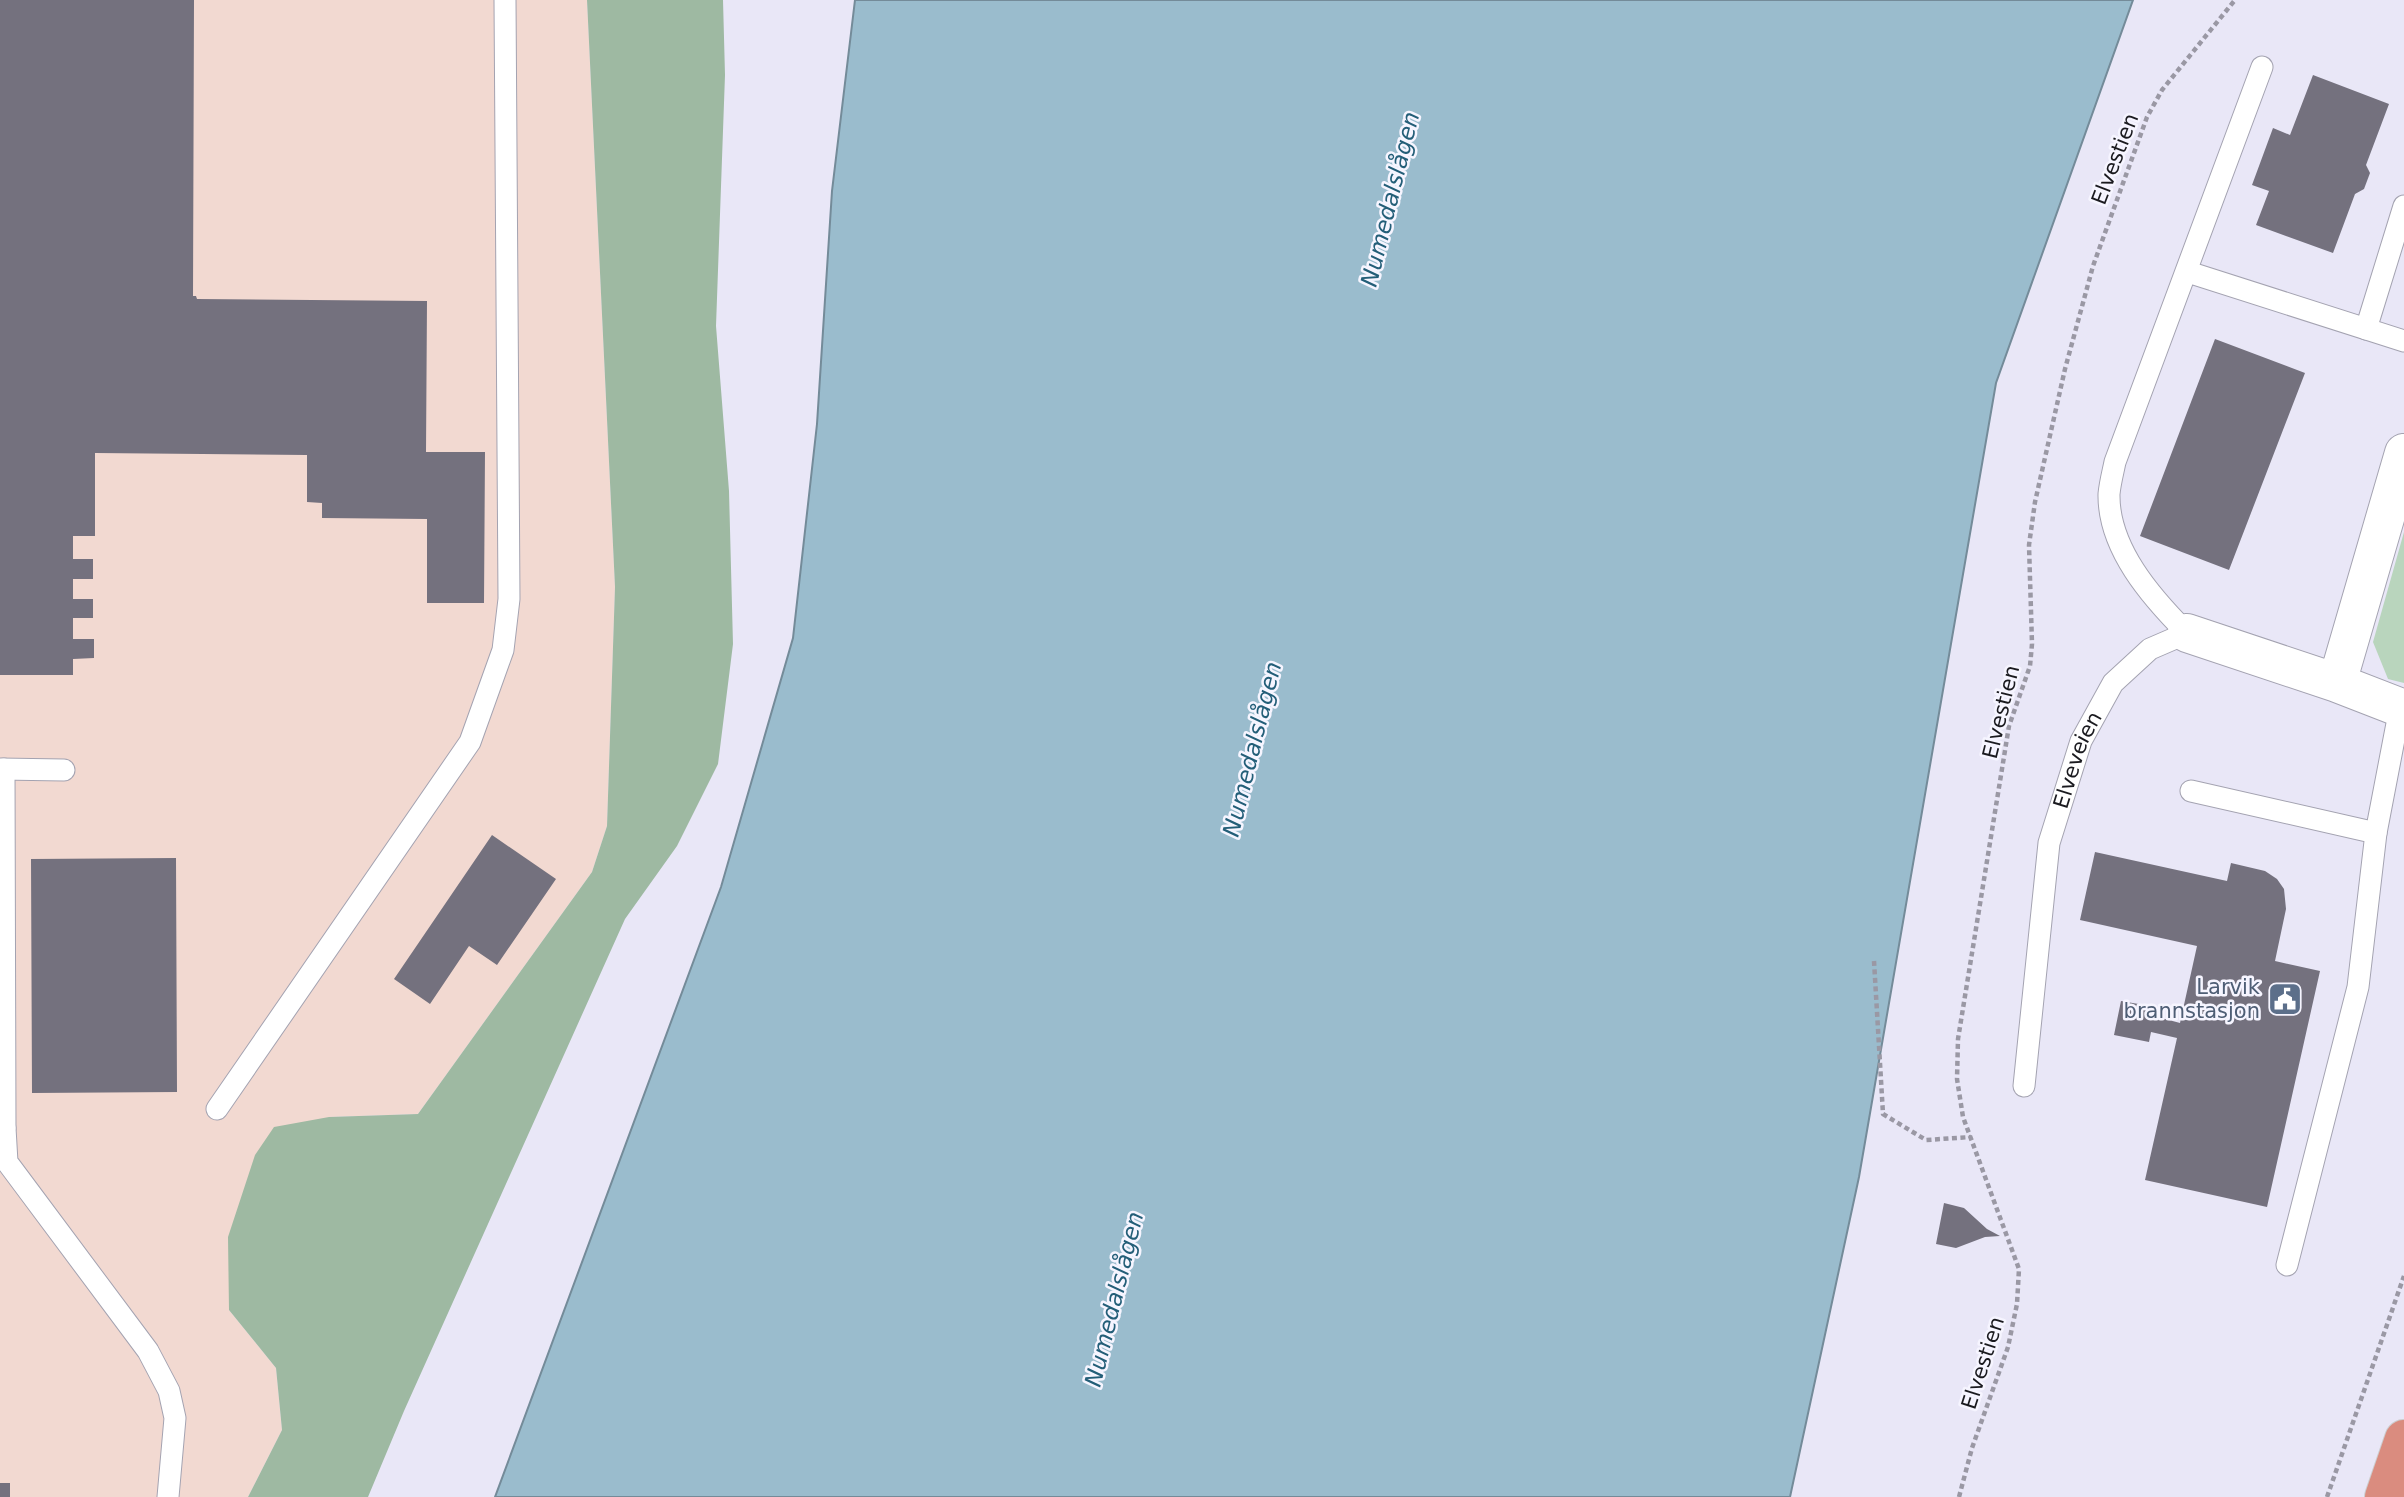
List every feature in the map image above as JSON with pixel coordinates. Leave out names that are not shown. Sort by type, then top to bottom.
[{"type":"highway","points":[[2384,1497],[2404,1439]]},
{"type":"street","points":[[2337,683],[2404,453]]},
{"type":"street","points":[[2187,633],[2337,683],[2402,709]]},
{"type":"lane","points":[[217,1109],[470,742],[503,650],[509,599],[505,0]]},
{"type":"lane","points":[[2187,633],[2158,604],[2130,562],[2113,526],[2109,494],[2115,462],[2188,272],[2262,67]]},
{"type":"lane","points":[[2366,329],[2404,206]]},
{"type":"lane","points":[[2188,272],[2404,341]]},
{"type":"lane","name":"Elveveien","points":[[2024,1086],[2049,843],[2081,741],[2113,683],[2150,649],[2187,633]]},
{"type":"lane","points":[[2287,1265],[2358,987],[2376,833],[2402,709]]},
{"type":"lane","points":[[64,769],[2,769],[3,1128],[8,1162],[148,1351],[169,1391],[175,1418],[168,1497]]},
{"type":"lane","points":[[2191,791],[2376,833]]},
{"type":"path","name":"Elvestien","points":[[1959,1497],[1972,1448],[2008,1347],[2017,1304],[2019,1269],[1963,1116],[1956,1079],[1958,1039],[2009,726],[2030,666],[2032,644],[2029,545],[2035,502],[2065,369],[2093,266],[2147,117],[2162,90],[2235,0]]},
{"type":"path","points":[[1874,961],[1883,1114],[1926,1140],[1971,1137]]},
{"type":"path","points":[[2327,1497],[2404,1276]]},
{"type":"shaded area","points":[[0,0],[587,0],[615,587],[607,826],[592,872],[418,1114],[329,1117],[229,1310],[276,1368],[282,1430],[248,1497],[0,1497]]},
{"type":"green space","points":[[587,0],[723,0],[725,75],[716,326],[729,491],[733,644],[718,764],[677,846],[625,919],[368,1497],[248,1497],[282,1430],[276,1368],[229,1310],[228,1237],[255,1155],[274,1127],[329,1117],[418,1114],[592,872],[607,826],[615,587]]},
{"type":"green space","points":[[2404,532],[2404,683],[2388,679],[2373,642]]},
{"type":"water","name":"Numedalslågen","points":[[855,0],[2133,0],[1996,383],[1859,1177],[1790,1497],[495,1497],[721,887],[793,638],[817,424],[832,191]]},
{"type":"building","points":[[0,0],[194,0],[193,296],[197,299],[427,301],[426,452],[485,452],[484,603],[427,603],[427,519],[322,518],[322,503],[307,502],[307,455],[95,453],[95,536],[73,536],[73,559],[93,559],[93,579],[73,579],[73,599],[93,599],[93,618],[73,618],[73,639],[94,639],[94,658],[73,659],[73,675],[0,675]]},
{"type":"building","points":[[2313,75],[2389,104],[2366,165],[2370,173],[2364,189],[2355,194],[2333,253],[2256,225],[2269,191],[2252,185],[2273,128],[2290,135]]},
{"type":"building","points":[[2215,339],[2305,373],[2229,570],[2140,536]]},
{"type":"building","points":[[492,835],[556,879],[497,965],[469,946],[430,1004],[394,979]]},
{"type":"building","points":[[2095,852],[2227,881],[2231,863],[2265,871],[2277,879],[2284,889],[2286,909],[2275,961],[2320,971],[2267,1207],[2145,1180],[2177,1038],[2151,1032],[2149,1042],[2114,1035],[2121,1001],[2156,1007],[2154,1016],[2180,1023],[2197,946],[2080,920]]},
{"type":"building","points":[[176,858],[177,1092],[32,1093],[31,859]]},
{"type":"building","points":[[1944,1203],[1964,1208],[1987,1229],[2000,1236],[1985,1237],[1956,1248],[1936,1244]]},
{"type":"building","points":[[0,1483],[10,1483],[10,1497],[0,1497]]},
{"type":"place","name":"Larvik brannstasjon","points":[[2285,999]]}]
